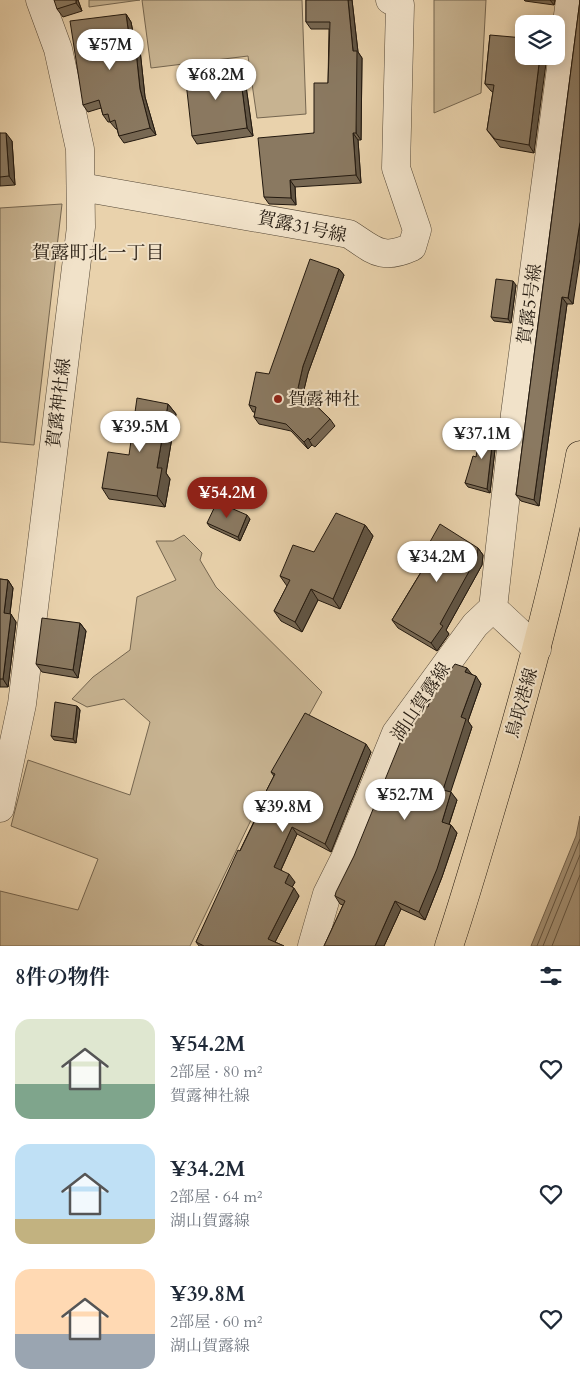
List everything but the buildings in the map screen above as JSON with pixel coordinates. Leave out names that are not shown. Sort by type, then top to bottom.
[{"type":"main road","name":"鳥取港線","points":[[449,946],[467,893],[537,649],[567,528],[580,456]]},
{"type":"street","name":"賀露神社線","points":[[0,808],[22,704],[81,227],[80,149],[58,48],[40,0]]},
{"type":"street","name":"賀露31号線","points":[[80,187],[348,234],[376,252],[387,256],[412,247],[417,230],[396,168],[400,5],[390,0]]},
{"type":"street","name":"賀露5号線","points":[[493,608],[515,414],[570,0]]},
{"type":"street","points":[[493,608],[537,649]]},
{"type":"street","name":"湖山賀露線","points":[[312,946],[328,894],[345,858],[396,733],[475,625],[493,608]]},
{"type":"shaded area","points":[[89,0],[140,0],[89,7]]},
{"type":"shaded area","points":[[142,0],[302,0],[306,114],[257,118],[248,56],[151,68]]},
{"type":"shaded area","points":[[434,0],[486,0],[481,93],[434,113]]},
{"type":"shaded area","points":[[62,204],[34,445],[0,442],[0,208]]},
{"type":"shaded area","points":[[184,535],[202,553],[200,560],[216,587],[322,692],[252,818],[190,946],[0,946],[0,891],[78,910],[98,859],[11,826],[28,760],[130,795],[150,722],[124,699],[87,707],[72,699],[93,677],[130,650],[137,597],[176,580],[156,541],[173,541]]},
{"type":"water","points":[[580,816],[580,946],[531,946],[576,836]]},
{"type":"place","name":"賀露神社","points":[[278,399]]},
{"type":"district","name":"賀露町北一丁目","points":[[98,253]]}]
